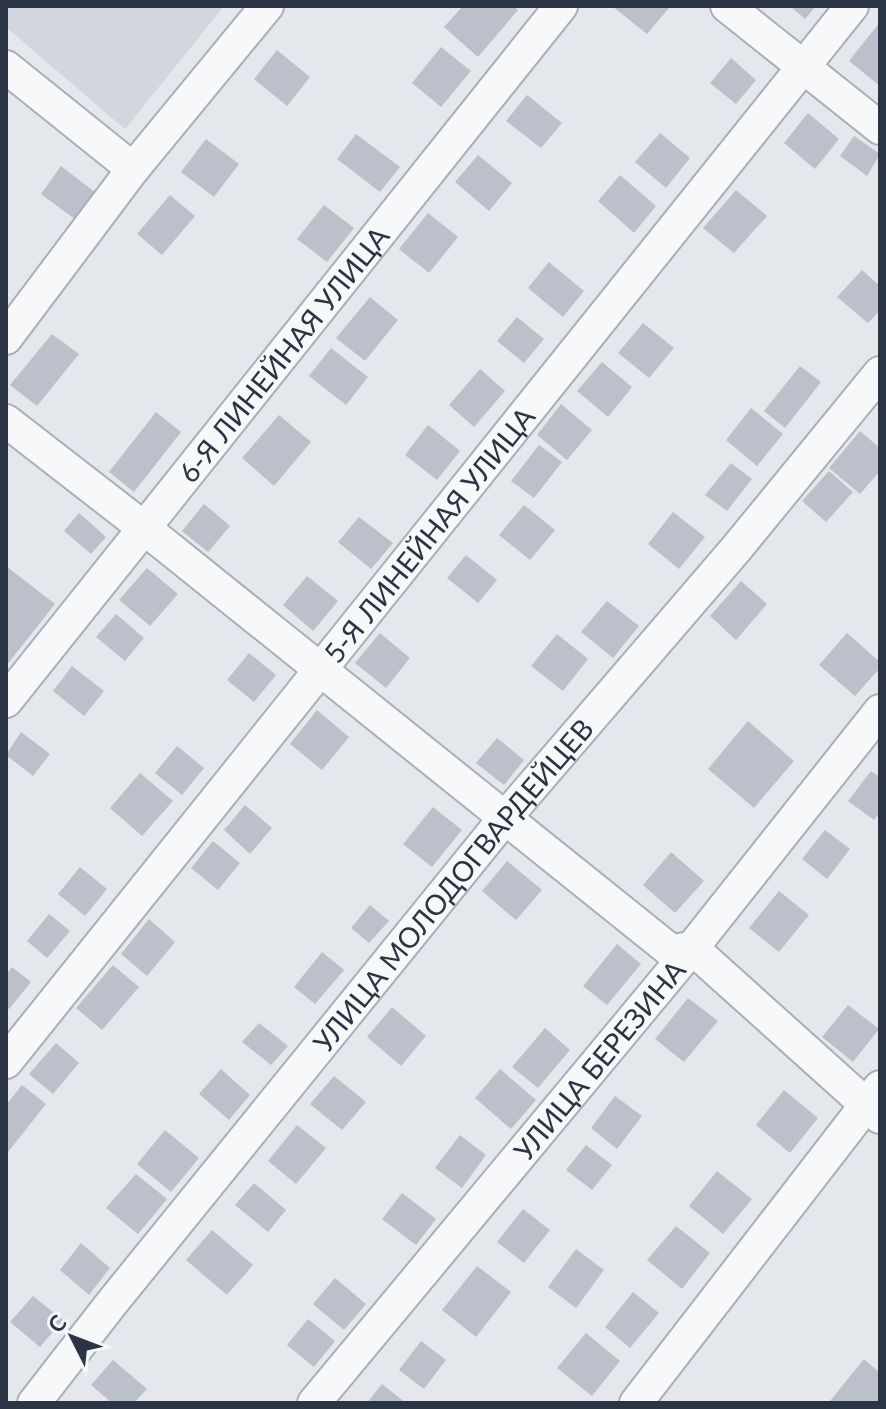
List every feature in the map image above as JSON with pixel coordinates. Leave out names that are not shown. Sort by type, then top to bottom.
[{"type":"street","points":[[6,338],[133,169],[267,6]]},
{"type":"street","name":"6-Я ЛИНЕЙНАЯ УЛИЦА","points":[[6,701],[561,6]]},
{"type":"street","points":[[727,6],[880,128]]},
{"type":"street","name":"5-Я ЛИНЕЙНАЯ УЛИЦА","points":[[6,1062],[852,6]]},
{"type":"street","points":[[6,67],[133,169]]},
{"type":"street","name":"УЛИЦА МОЛОДОГВАРДЕЙЦЕВ","points":[[34,1403],[504,819],[736,549],[880,373]]},
{"type":"street","points":[[6,421],[671,951],[692,948],[875,1103],[636,1403]]},
{"type":"street","name":"УЛИЦА БЕРЕЗИНА","points":[[314,1403],[692,948],[880,711]]},
{"type":"shaded area","points":[[6,6],[224,6],[125,129],[6,27]]},
{"type":"building","points":[[463,6],[513,6],[518,10],[478,57],[444,27]]},
{"type":"building","points":[[612,6],[667,6],[669,8],[647,34]]},
{"type":"building","points":[[790,6],[816,6],[805,19]]},
{"type":"building","points":[[880,22],[880,86],[849,61]]},
{"type":"building","points":[[441,47],[471,71],[441,107],[412,83]]},
{"type":"building","points":[[277,50],[310,77],[287,106],[254,79]]},
{"type":"building","points":[[731,58],[756,80],[736,104],[710,83]]},
{"type":"building","points":[[527,95],[562,123],[541,148],[506,121]]},
{"type":"building","points":[[808,113],[839,139],[815,169],[784,143]]},
{"type":"building","points":[[660,133],[690,158],[666,188],[635,162]]},
{"type":"building","points":[[356,134],[400,167],[380,192],[337,159]]},
{"type":"building","points":[[854,136],[880,154],[867,176],[840,156]]},
{"type":"building","points":[[206,139],[239,164],[214,197],[181,172]]},
{"type":"building","points":[[478,155],[512,183],[489,211],[455,182]]},
{"type":"building","points":[[61,166],[96,193],[76,220],[41,194]]},
{"type":"building","points":[[620,175],[656,206],[634,233],[598,201]]},
{"type":"building","points":[[736,190],[767,216],[734,253],[703,228]]},
{"type":"building","points":[[170,195],[195,216],[162,255],[137,234]]},
{"type":"building","points":[[324,205],[354,228],[327,262],[297,239]]},
{"type":"building","points":[[428,213],[458,237],[429,273],[399,249]]},
{"type":"building","points":[[549,262],[584,291],[563,317],[528,288]]},
{"type":"building","points":[[862,270],[880,286],[880,310],[868,323],[837,297]]},
{"type":"building","points":[[370,297],[398,320],[365,361],[336,338]]},
{"type":"building","points":[[517,317],[544,339],[524,363],[497,341]]},
{"type":"building","points":[[643,323],[674,348],[649,378],[618,353]]},
{"type":"building","points":[[52,334],[79,354],[37,406],[10,385]]},
{"type":"building","points":[[331,348],[368,377],[346,405],[309,376]]},
{"type":"building","points":[[602,362],[632,387],[608,417],[577,391]]},
{"type":"building","points":[[800,366],[821,382],[785,428],[764,411]]},
{"type":"building","points":[[480,369],[505,391],[474,427],[449,405]]},
{"type":"building","points":[[561,404],[592,430],[567,460],[537,435]]},
{"type":"building","points":[[751,408],[783,434],[757,466],[726,440]]},
{"type":"building","points":[[156,412],[181,432],[134,492],[109,472]]},
{"type":"building","points":[[279,415],[311,442],[274,486],[242,458]]},
{"type":"building","points":[[428,425],[460,451],[437,480],[405,455]]},
{"type":"building","points":[[860,431],[880,448],[880,471],[860,494],[829,468]]},
{"type":"building","points":[[539,445],[562,462],[534,498],[511,481]]},
{"type":"building","points":[[731,463],[752,479],[727,511],[705,495]]},
{"type":"building","points":[[829,471],[853,492],[826,522],[802,501]]},
{"type":"building","points":[[204,504],[230,526],[208,552],[182,531]]},
{"type":"building","points":[[524,505],[555,530],[530,560],[499,535]]},
{"type":"building","points":[[673,512],[705,537],[679,569],[648,544]]},
{"type":"building","points":[[79,513],[106,537],[91,554],[64,531]]},
{"type":"building","points":[[359,517],[393,543],[371,569],[338,542]]},
{"type":"building","points":[[466,555],[497,580],[478,603],[447,578]]},
{"type":"building","points":[[6,566],[55,604],[6,666]]},
{"type":"building","points":[[147,568],[178,594],[150,626],[119,600]]},
{"type":"building","points":[[307,576],[338,601],[313,631],[283,605]]},
{"type":"building","points":[[741,581],[767,604],[736,640],[710,616]]},
{"type":"building","points":[[607,601],[639,626],[613,658],[581,632]]},
{"type":"building","points":[[116,614],[144,638],[125,661],[96,637]]},
{"type":"building","points":[[380,633],[410,658],[386,688],[355,663]]},
{"type":"building","points":[[847,633],[880,662],[880,668],[855,696],[819,665]]},
{"type":"building","points":[[557,634],[588,659],[563,691],[531,666]]},
{"type":"building","points":[[249,653],[276,675],[254,702],[227,680]]},
{"type":"building","points":[[72,666],[104,691],[84,716],[53,691]]},
{"type":"building","points":[[317,710],[349,737],[322,770],[290,744]]},
{"type":"building","points":[[748,721],[794,761],[754,808],[708,769]]},
{"type":"building","points":[[21,732],[50,754],[33,776],[6,755]]},
{"type":"building","points":[[497,738],[524,760],[504,785],[476,763]]},
{"type":"building","points":[[177,746],[204,768],[182,795],[155,773]]},
{"type":"building","points":[[871,771],[880,777],[880,812],[874,820],[848,801]]},
{"type":"building","points":[[140,773],[173,801],[142,836],[110,808]]},
{"type":"building","points":[[245,805],[272,828],[250,854],[224,830]]},
{"type":"building","points":[[433,807],[462,830],[432,867],[403,844]]},
{"type":"building","points":[[825,830],[850,849],[827,879],[802,859]]},
{"type":"building","points":[[213,841],[240,863],[218,890],[191,868]]},
{"type":"building","points":[[671,852],[704,881],[675,913],[643,885]]},
{"type":"building","points":[[507,861],[542,890],[516,920],[482,891]]},
{"type":"building","points":[[80,867],[107,889],[85,916],[58,894]]},
{"type":"building","points":[[779,891],[809,915],[779,952],[749,928]]},
{"type":"building","points":[[370,905],[389,921],[369,943],[351,928]]},
{"type":"building","points":[[49,914],[70,931],[47,958],[27,941]]},
{"type":"building","points":[[149,919],[175,942],[147,976],[121,954]]},
{"type":"building","points":[[617,944],[641,964],[607,1005],[583,986]]},
{"type":"building","points":[[322,952],[344,970],[315,1004],[294,987]]},
{"type":"building","points":[[113,965],[139,987],[102,1030],[76,1008]]},
{"type":"building","points":[[12,967],[31,982],[9,1009],[6,1007],[6,975]]},
{"type":"building","points":[[688,998],[718,1021],[684,1062],[655,1039]]},
{"type":"building","points":[[848,1005],[879,1029],[853,1062],[822,1037]]},
{"type":"building","points":[[392,1007],[426,1036],[401,1066],[367,1037]]},
{"type":"building","points":[[259,1023],[288,1046],[271,1065],[242,1042]]},
{"type":"building","points":[[545,1028],[570,1050],[538,1088],[512,1067]]},
{"type":"building","points":[[56,1043],[79,1063],[53,1094],[29,1074]]},
{"type":"building","points":[[221,1069],[250,1095],[229,1120],[199,1094]]},
{"type":"building","points":[[500,1069],[536,1100],[511,1129],[475,1098]]},
{"type":"building","points":[[334,1076],[366,1102],[342,1130],[310,1104]]},
{"type":"building","points":[[22,1085],[46,1104],[8,1152],[6,1105]]},
{"type":"building","points":[[784,1090],[818,1118],[790,1153],[756,1125]]},
{"type":"building","points":[[615,1096],[642,1116],[617,1149],[591,1128]]},
{"type":"building","points":[[297,1125],[326,1148],[296,1184],[268,1161]]},
{"type":"building","points":[[165,1130],[199,1158],[171,1192],[137,1164]]},
{"type":"building","points":[[460,1135],[486,1155],[462,1188],[435,1168]]},
{"type":"building","points":[[586,1145],[612,1165],[592,1190],[566,1170]]},
{"type":"building","points":[[717,1171],[752,1199],[723,1234],[689,1206]]},
{"type":"building","points":[[136,1174],[167,1199],[138,1234],[106,1208]]},
{"type":"building","points":[[254,1183],[286,1210],[268,1232],[235,1205]]},
{"type":"building","points":[[402,1193],[436,1219],[416,1245],[382,1219]]},
{"type":"building","points":[[523,1209],[550,1230],[524,1263],[497,1242]]},
{"type":"building","points":[[676,1226],[710,1253],[682,1289],[647,1260]]},
{"type":"building","points":[[212,1230],[253,1265],[227,1295],[186,1260]]},
{"type":"building","points":[[81,1243],[110,1268],[89,1295],[60,1270]]},
{"type":"building","points":[[576,1249],[604,1270],[576,1308],[548,1287]]},
{"type":"building","points":[[477,1266],[511,1292],[476,1337],[442,1310]]},
{"type":"building","points":[[335,1278],[366,1304],[344,1330],[313,1304]]},
{"type":"building","points":[[633,1292],[659,1313],[630,1348],[605,1327]]},
{"type":"building","points":[[33,1296],[63,1320],[40,1347],[10,1322]]},
{"type":"building","points":[[308,1319],[335,1341],[314,1367],[287,1345]]},
{"type":"building","points":[[586,1333],[620,1361],[592,1396],[557,1368]]},
{"type":"building","points":[[421,1341],[446,1360],[424,1389],[399,1370]]},
{"type":"building","points":[[864,1359],[880,1373],[880,1402],[832,1403],[830,1401]]},
{"type":"building","points":[[113,1360],[147,1389],[134,1403],[112,1403],[91,1385]]},
{"type":"building","points":[[382,1384],[406,1403],[367,1403]]}]
